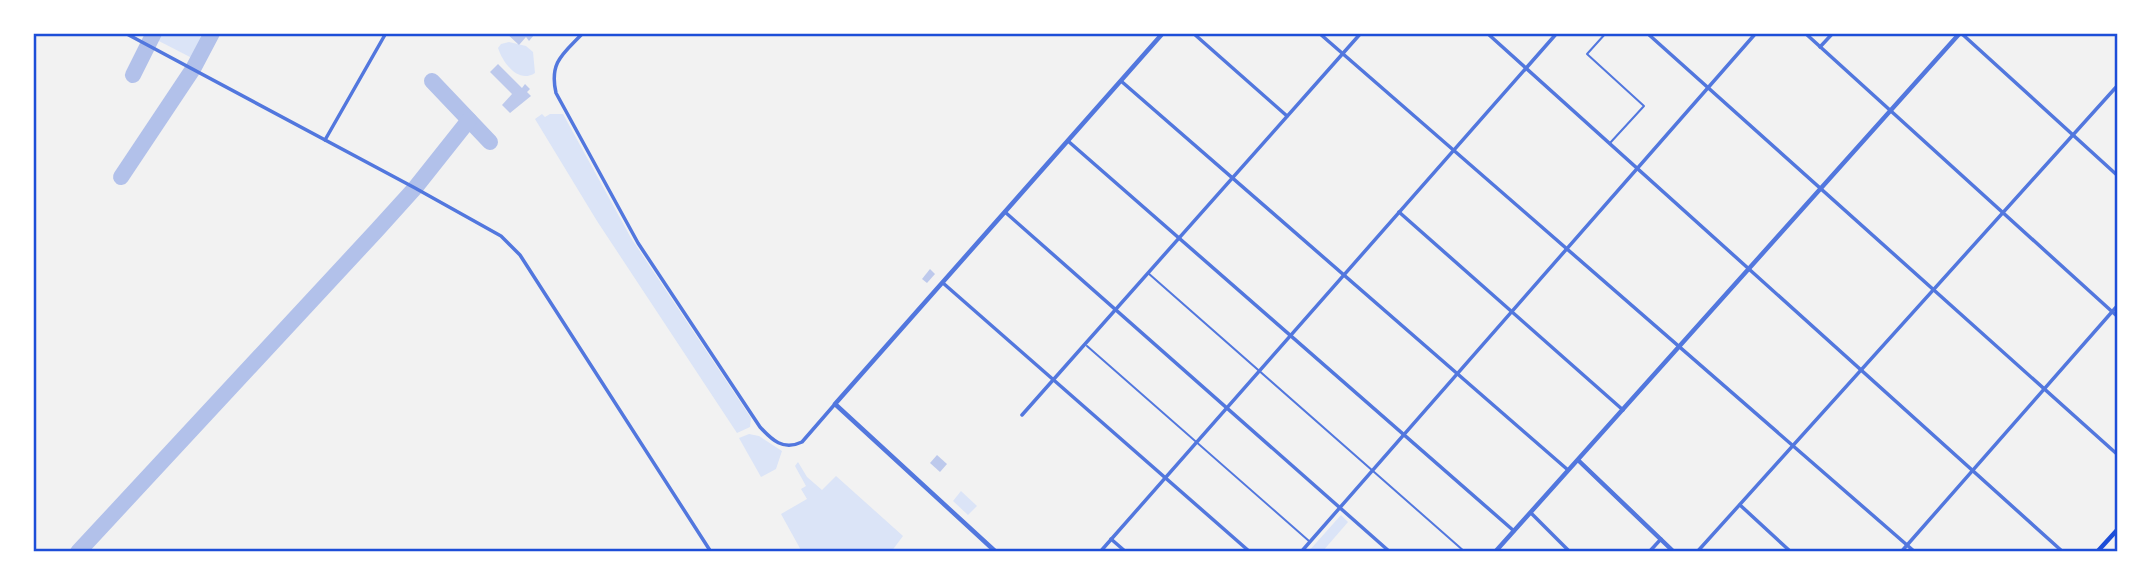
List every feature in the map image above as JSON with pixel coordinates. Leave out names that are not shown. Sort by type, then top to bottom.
[{"type":"main road","points":[[2096,552],[2118,529]]},
{"type":"street","points":[[125,33],[500,236],[515,249],[712,552]]},
{"type":"street","points":[[325,140],[386,33]]},
{"type":"street","points":[[583,33],[556,62],[553,79],[555,93],[638,243],[768,436],[780,445],[797,444],[835,404],[1163,33]]},
{"type":"street","points":[[1193,33],[1287,116]]},
{"type":"street","points":[[1319,33],[1915,552]]},
{"type":"street","points":[[1022,415],[1361,33]]},
{"type":"street","points":[[1488,33],[1748,271],[2063,552]]},
{"type":"street","points":[[1100,552],[1557,33]]},
{"type":"street","points":[[1647,33],[2118,455]]},
{"type":"street","points":[[1301,552],[1756,33]]},
{"type":"street","points":[[1805,33],[2118,317]]},
{"type":"street","points":[[1820,47],[1833,33]]},
{"type":"street","points":[[1495,552],[1961,33],[2118,176]]},
{"type":"street","points":[[1121,81],[1569,471]]},
{"type":"street","points":[[1697,552],[2118,85]]},
{"type":"street","points":[[1068,141],[1514,531]]},
{"type":"street","points":[[1005,212],[1390,552]]},
{"type":"street","points":[[1399,212],[1624,411]]},
{"type":"street","points":[[943,283],[1250,552]]},
{"type":"street","points":[[1901,552],[2118,305]]},
{"type":"street","points":[[835,404],[996,552]]},
{"type":"street","points":[[1579,461],[1674,552]]},
{"type":"street","points":[[1740,505],[1791,552]]},
{"type":"street","points":[[1531,513],[1570,552]]},
{"type":"street","points":[[1111,539],[1126,552]]},
{"type":"street","points":[[1649,552],[1661,539]]},
{"type":"lane","points":[[1606,33],[1587,54],[1644,106],[1609,144]]},
{"type":"lane","points":[[1148,273],[1465,552]]},
{"type":"lane","points":[[1085,344],[1309,542]]},
{"type":"shaded area","points":[[158,33],[194,33],[207,40],[198,56],[190,57],[155,39]]},
{"type":"shaded area","points":[[509,42],[526,46],[533,52],[535,73],[523,76],[507,65],[498,48]]},
{"type":"shaded area","points":[[542,114],[545,117],[550,114],[563,114],[631,238],[751,418],[750,427],[737,433],[597,221],[535,119]]},
{"type":"shaded area","points":[[749,434],[759,436],[782,451],[776,469],[761,477],[739,438]]},
{"type":"shaded area","points":[[798,462],[807,477],[822,490],[836,476],[903,536],[891,552],[802,552],[781,514],[807,499],[801,489],[806,486],[795,466]]},
{"type":"shaded area","points":[[961,491],[977,506],[968,515],[953,501]]},
{"type":"shaded area","points":[[1341,515],[1348,522],[1322,552],[1308,552]]},
{"type":"building","points":[[506,33],[534,35],[529,41],[526,37],[519,45]]},
{"type":"building","points":[[498,64],[522,88],[525,84],[530,89],[527,92],[531,96],[510,113],[502,105],[512,94],[490,72]]},
{"type":"building","points":[[930,269],[935,274],[927,283],[922,279]]},
{"type":"building","points":[[937,455],[947,464],[940,472],[930,463]]},
{"type":"taxiway","points":[[133,75],[154,33]]},
{"type":"taxiway","points":[[121,177],[193,69],[212,33]]},
{"type":"taxiway","points":[[432,81],[490,142]]},
{"type":"taxiway","points":[[78,552],[377,230],[415,188],[469,120]]}]
